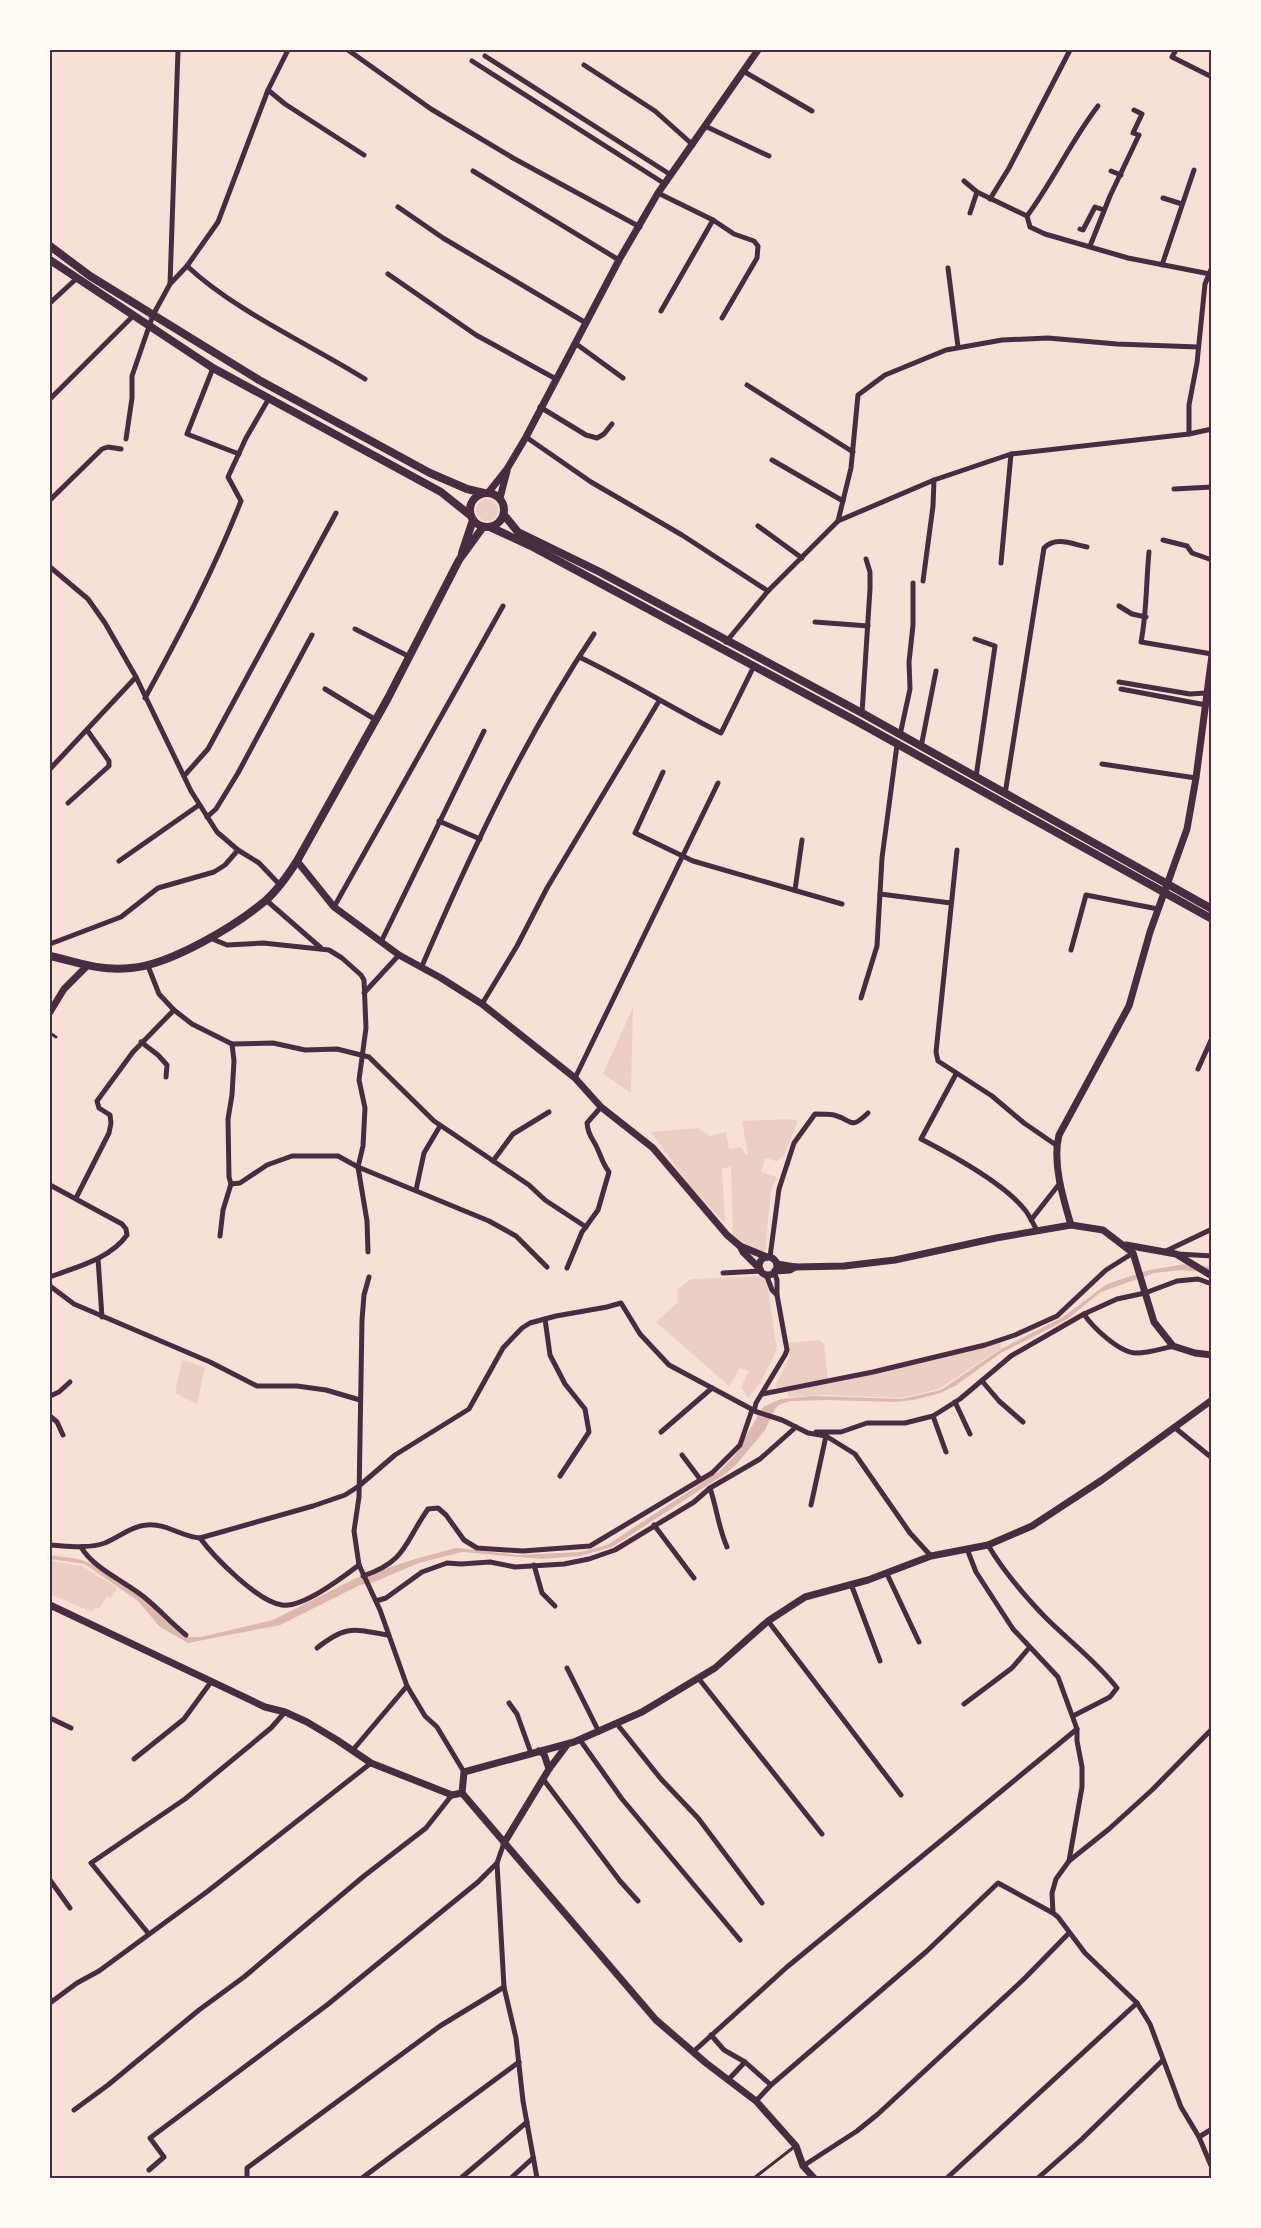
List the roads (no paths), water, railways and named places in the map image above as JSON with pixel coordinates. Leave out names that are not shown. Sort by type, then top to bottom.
[{"type":"main road","points":[[50,246],[90,276],[259,380],[430,473],[467,489],[500,498],[504,506],[504,515],[499,523],[486,527],[459,560]]},
{"type":"main road","points":[[50,260],[213,368],[268,400],[441,492],[486,527],[531,546],[754,666],[1212,920]]},
{"type":"main road","points":[[50,956],[86,967],[112,969],[148,966],[176,956],[210,938],[266,900],[297,861],[376,720],[459,560],[472,518],[472,502],[486,493]]},
{"type":"main road","points":[[504,515],[518,532],[600,572],[726,642],[862,713],[1212,909]]},
{"type":"street","points":[[170,284],[178,50]]},
{"type":"street","points":[[126,439],[132,398],[132,376],[153,315],[170,284],[187,266],[218,222],[268,90],[288,50]]},
{"type":"street","points":[[348,50],[431,109],[513,158],[640,227]]},
{"type":"street","points":[[486,493],[507,469],[526,437],[619,260],[658,193],[758,50]]},
{"type":"street","points":[[990,199],[1014,159],[1070,50]]},
{"type":"street","points":[[1176,50],[1173,57],[1212,77]]},
{"type":"street","points":[[485,56],[671,176]]},
{"type":"street","points":[[472,61],[666,184]]},
{"type":"street","points":[[584,65],[655,111],[693,145]]},
{"type":"street","points":[[743,71],[812,111]]},
{"type":"street","points":[[268,90],[285,104],[364,155]]},
{"type":"street","points":[[1098,106],[1075,138],[1046,191],[1027,216],[1029,227],[1045,234],[1162,265],[1211,271],[1205,284],[1189,405],[1189,434]]},
{"type":"street","points":[[1090,246],[1139,135],[1132,133],[1142,114],[1134,110]]},
{"type":"street","points":[[705,126],[769,156]]},
{"type":"street","points":[[1162,265],[1194,170]]},
{"type":"street","points":[[473,171],[619,260]]},
{"type":"street","points":[[1111,171],[1121,175]]},
{"type":"street","points":[[963,181],[977,192],[1027,216]]},
{"type":"street","points":[[970,213],[977,192]]},
{"type":"street","points":[[658,193],[713,220],[734,234],[754,241],[759,250],[757,258],[722,318]]},
{"type":"street","points":[[1163,198],[1182,204]]},
{"type":"street","points":[[398,207],[443,238],[586,323]]},
{"type":"street","points":[[1080,229],[1083,230],[1095,207],[1104,210]]},
{"type":"street","points":[[661,310],[713,220]]},
{"type":"street","points":[[187,266],[200,278],[254,314],[365,379]]},
{"type":"street","points":[[948,268],[958,347]]},
{"type":"street","points":[[388,274],[476,335],[556,379]]},
{"type":"street","points":[[50,303],[76,279]]},
{"type":"street","points":[[50,399],[133,316]]},
{"type":"street","points":[[838,521],[853,452],[858,395],[885,375],[946,350],[1002,340],[1048,338],[1117,344],[1198,347]]},
{"type":"street","points":[[576,343],[623,378]]},
{"type":"street","points":[[213,368],[188,434],[238,454]]},
{"type":"street","points":[[747,385],[853,452]]},
{"type":"street","points":[[145,698],[198,599],[241,501],[228,477],[268,400]]},
{"type":"street","points":[[540,407],[586,435],[597,438],[604,434],[612,424]]},
{"type":"street","points":[[726,642],[768,591],[838,521],[934,480],[1011,454],[1189,434],[1212,429]]},
{"type":"street","points":[[526,437],[591,482],[682,535],[768,591]]},
{"type":"street","points":[[50,500],[102,448],[121,449]]},
{"type":"street","points":[[1001,563],[1011,454]]},
{"type":"street","points":[[772,460],[843,501]]},
{"type":"street","points":[[500,498],[507,469]]},
{"type":"street","points":[[923,581],[933,506],[934,480]]},
{"type":"street","points":[[1174,489],[1212,487]]},
{"type":"street","points":[[184,776],[208,748],[336,513]]},
{"type":"street","points":[[758,526],[802,558]]},
{"type":"street","points":[[1163,540],[1186,546],[1192,553],[1212,560]]},
{"type":"street","points":[[1005,794],[1044,548],[1049,543],[1058,541],[1087,547]]},
{"type":"street","points":[[1071,1225],[1060,1183],[1056,1145],[1064,1125],[1129,1006],[1158,909],[1187,830],[1212,654],[1141,642],[1146,617],[1149,552]]},
{"type":"street","points":[[862,713],[870,572],[866,559]]},
{"type":"street","points":[[50,567],[90,601],[120,648],[199,805],[217,832],[258,863],[280,885]]},
{"type":"street","points":[[900,735],[910,688],[909,662],[914,625],[913,583]]},
{"type":"street","points":[[334,907],[503,606]]},
{"type":"street","points":[[1119,606],[1132,614],[1146,617]]},
{"type":"street","points":[[815,622],[868,626]]},
{"type":"street","points":[[355,629],[410,657]]},
{"type":"street","points":[[422,966],[449,903],[545,712],[594,634]]},
{"type":"street","points":[[207,817],[216,809],[249,753],[312,635]]},
{"type":"street","points":[[975,639],[994,646],[976,777]]},
{"type":"street","points":[[579,657],[618,675],[659,701],[721,733],[754,666]]},
{"type":"street","points":[[921,747],[936,670]]},
{"type":"street","points":[[50,769],[136,677]]},
{"type":"street","points":[[1119,682],[1190,694],[1206,693]]},
{"type":"street","points":[[325,689],[376,720]]},
{"type":"street","points":[[1121,689],[1206,705]]},
{"type":"street","points":[[482,1004],[517,946],[547,888],[659,701]]},
{"type":"street","points":[[68,803],[109,766],[109,761],[87,730]]},
{"type":"street","points":[[381,942],[484,731]]},
{"type":"street","points":[[861,998],[877,946],[882,858],[897,745]]},
{"type":"street","points":[[1102,764],[1196,778]]},
{"type":"street","points":[[663,772],[635,833],[693,861],[842,904]]},
{"type":"street","points":[[575,1078],[718,783]]},
{"type":"street","points":[[119,861],[199,805]]},
{"type":"street","points":[[439,821],[480,839]]},
{"type":"street","points":[[795,890],[802,840]]},
{"type":"street","points":[[50,944],[121,917],[158,888],[214,872],[225,865],[238,850]]},
{"type":"street","points":[[957,850],[936,1052],[938,1061],[992,1096],[1056,1145]]},
{"type":"street","points":[[297,861],[334,907],[399,955],[422,966],[482,1004],[575,1078],[602,1107],[653,1148],[723,1232],[740,1246],[769,1257]]},
{"type":"street","points":[[880,894],[951,903]]},
{"type":"street","points":[[1071,950],[1086,895],[1158,909]]},
{"type":"street","points":[[266,900],[323,949]]},
{"type":"street","points":[[210,938],[227,945],[263,943],[329,950],[342,958],[364,980],[366,1028],[359,1080],[365,1118],[363,1146],[358,1167],[367,1221],[368,1252]]},
{"type":"street","points":[[363,994],[399,955]]},
{"type":"street","points":[[148,966],[159,994],[174,1010],[192,1024],[232,1044],[273,1043],[305,1050],[337,1049],[363,1054],[383,1068],[393,1082],[441,1126],[529,1185],[545,1200],[586,1227]]},
{"type":"street","points":[[50,1012],[64,989],[86,967]]},
{"type":"street","points":[[76,1198],[111,1126],[110,1115],[99,1108],[97,1101],[141,1042],[174,1010]]},
{"type":"street","points":[[1198,1069],[1212,1038]]},
{"type":"street","points":[[141,1042],[167,1065],[166,1077]]},
{"type":"street","points":[[220,1236],[223,1210],[231,1184],[228,1119],[234,1061],[232,1044]]},
{"type":"street","points":[[956,1074],[921,1139],[963,1161],[1001,1188],[1024,1209],[1037,1230]]},
{"type":"street","points":[[567,1268],[586,1227],[597,1210],[609,1172],[601,1162],[598,1148],[588,1133],[587,1123],[602,1107]]},
{"type":"street","points":[[494,1161],[513,1134],[549,1112]]},
{"type":"street","points":[[363,1576],[388,1567],[401,1554],[428,1509],[438,1508],[464,1540],[477,1548],[523,1551],[569,1549],[590,1546],[712,1473],[740,1445],[756,1403],[787,1350],[777,1295],[772,1290],[769,1257],[778,1190],[794,1143],[814,1114],[836,1115],[849,1123],[858,1122],[868,1113]]},
{"type":"street","points":[[416,1190],[424,1153],[441,1126]]},
{"type":"street","points":[[231,1184],[240,1183],[267,1165],[292,1156],[338,1156],[358,1167],[489,1221],[516,1236],[547,1267]]},
{"type":"street","points":[[1031,1220],[1060,1183]]},
{"type":"street","points":[[50,1185],[122,1224],[127,1235],[98,1259],[50,1277]]},
{"type":"street","points":[[723,1273],[790,1270],[795,1267],[844,1266],[895,1260],[1071,1225],[1103,1230],[1133,1253],[1154,1322],[1173,1346]]},
{"type":"street","points":[[1167,1251],[1212,1229]]},
{"type":"street","points":[[1120,1244],[1167,1251],[1212,1276]]},
{"type":"street","points":[[740,1246],[743,1252],[769,1270]]},
{"type":"street","points":[[762,1394],[873,1372],[985,1346],[1015,1335],[1057,1316],[1106,1270],[1133,1253]]},
{"type":"street","points":[[1179,1256],[1212,1256]]},
{"type":"street","points":[[769,1257],[760,1261],[769,1270]]},
{"type":"street","points":[[98,1259],[102,1317]]},
{"type":"street","points":[[369,1277],[364,1295],[362,1320],[359,1486],[354,1531],[359,1565],[376,1601],[407,1686],[464,1773],[462,1793],[656,2020],[756,2102],[796,2146],[803,2166],[814,2178]]},
{"type":"street","points":[[808,1433],[841,1432],[867,1423],[905,1423],[933,1416],[955,1402],[1011,1356],[1084,1314],[1117,1299],[1177,1281],[1198,1279],[1212,1284]]},
{"type":"street","points":[[50,1286],[75,1304],[210,1362],[257,1386],[306,1387],[360,1400]]},
{"type":"street","points":[[50,1545],[81,1547],[106,1542],[149,1524],[190,1538],[200,1538],[345,1495],[395,1455],[469,1409],[498,1356],[515,1334],[530,1323],[621,1303],[640,1334],[669,1365],[754,1411],[782,1420],[808,1433],[826,1436],[855,1454],[910,1533],[931,1556]]},
{"type":"street","points":[[1084,1314],[1089,1323],[1112,1343],[1133,1354],[1173,1346],[1195,1353],[1212,1355]]},
{"type":"street","points":[[545,1318],[550,1354],[565,1384],[585,1409],[589,1432],[561,1476]]},
{"type":"street","points":[[982,1380],[999,1401],[1023,1422]]},
{"type":"street","points":[[50,1396],[70,1382]]},
{"type":"street","points":[[661,1432],[712,1388]]},
{"type":"street","points":[[464,1773],[539,1750],[567,1745],[617,1724],[660,1702],[728,1659],[768,1621],[805,1597],[886,1574],[931,1556],[988,1545],[1032,1526],[1063,1508],[1212,1400]]},
{"type":"street","points":[[955,1402],[970,1434]]},
{"type":"street","points":[[50,1416],[57,1422],[63,1435]]},
{"type":"street","points":[[933,1416],[946,1452]]},
{"type":"street","points":[[376,1601],[386,1598],[422,1572],[447,1563],[490,1562],[515,1567],[564,1564],[615,1550],[694,1502],[710,1488],[760,1459],[796,1427]]},
{"type":"street","points":[[1174,1427],[1212,1458]]},
{"type":"street","points":[[811,1506],[826,1436]]},
{"type":"street","points":[[682,1455],[700,1479]]},
{"type":"street","points":[[710,1488],[716,1504],[718,1526],[727,1547]]},
{"type":"street","points":[[654,1525],[693,1578]]},
{"type":"street","points":[[200,1538],[208,1549],[246,1586],[270,1602],[283,1606],[294,1604],[315,1594],[359,1565]]},
{"type":"street","points":[[988,1545],[999,1564],[1045,1617],[1104,1671],[1117,1688],[1110,1697],[1073,1716]]},
{"type":"street","points":[[81,1547],[96,1565],[132,1587],[186,1635]]},
{"type":"street","points":[[968,1550],[971,1563],[996,1605],[1029,1648],[1058,1677],[1073,1716],[1082,1767],[1082,1787],[1068,1861]]},
{"type":"street","points":[[534,1565],[542,1593],[555,1606]]},
{"type":"street","points":[[886,1574],[919,1642]]},
{"type":"street","points":[[851,1584],[880,1661]]},
{"type":"street","points":[[50,1605],[266,1707],[285,1712],[307,1722],[371,1763],[452,1795],[462,1793]]},
{"type":"street","points":[[768,1621],[901,1794]]},
{"type":"street","points":[[317,1648],[333,1635],[351,1629],[388,1635]]},
{"type":"street","points":[[964,1704],[1012,1668],[1029,1648]]},
{"type":"street","points":[[567,1668],[599,1732]]},
{"type":"street","points":[[699,1679],[822,1834]]},
{"type":"street","points":[[134,1759],[184,1719],[212,1682]]},
{"type":"street","points":[[351,1751],[407,1686]]},
{"type":"street","points":[[509,1703],[517,1714],[531,1753]]},
{"type":"street","points":[[148,1933],[91,1863],[185,1799],[271,1728],[285,1712]]},
{"type":"street","points":[[50,1718],[71,1728]]},
{"type":"street","points":[[617,1724],[649,1764],[698,1818],[762,1903]]},
{"type":"street","points":[[693,2052],[787,1967],[1077,1729]]},
{"type":"street","points":[[1053,1913],[1052,1893],[1056,1879],[1068,1861],[1109,1829],[1152,1790],[1212,1729]]},
{"type":"street","points":[[580,1740],[622,1799],[740,1940]]},
{"type":"street","points":[[537,2178],[523,2101],[519,2062],[504,1987],[497,1863],[504,1843],[549,1769],[567,1745]]},
{"type":"street","points":[[539,1750],[544,1754],[549,1769]]},
{"type":"street","points":[[50,2003],[99,1971],[208,1891],[371,1763]]},
{"type":"street","points":[[543,1779],[620,1881],[638,1901]]},
{"type":"street","points":[[74,2109],[108,2085],[199,2010],[244,1977],[364,1876],[426,1828],[452,1795]]},
{"type":"street","points":[[149,2170],[164,2157],[150,2138],[327,2005],[470,1889],[497,1863]]},
{"type":"street","points":[[50,1880],[70,1908]]},
{"type":"street","points":[[756,2102],[771,2085],[927,1951],[998,1883],[1058,1917],[1095,1963],[1137,2002],[1150,2024],[1181,2107],[1199,2138],[1212,2168]]},
{"type":"street","points":[[803,2166],[857,2131],[878,2114],[1024,1979],[1069,1933]]},
{"type":"street","points":[[247,2178],[247,2168],[292,2133],[440,2026],[504,1987]]},
{"type":"street","points":[[946,2178],[1137,2002]]},
{"type":"street","points":[[711,2035],[724,2050],[745,2062],[771,2085]]},
{"type":"street","points":[[1038,2178],[1081,2140],[1163,2060]]},
{"type":"street","points":[[362,2178],[519,2062]]},
{"type":"street","points":[[728,2080],[745,2062]]},
{"type":"street","points":[[461,2178],[528,2122]]},
{"type":"street","points":[[1199,2138],[1212,2129]]},
{"type":"street","points":[[511,2178],[533,2158]]},
{"type":"lane","points":[[50,1033],[56,1038]]},
{"type":"lane","points":[[754,2178],[796,2146]]}]
